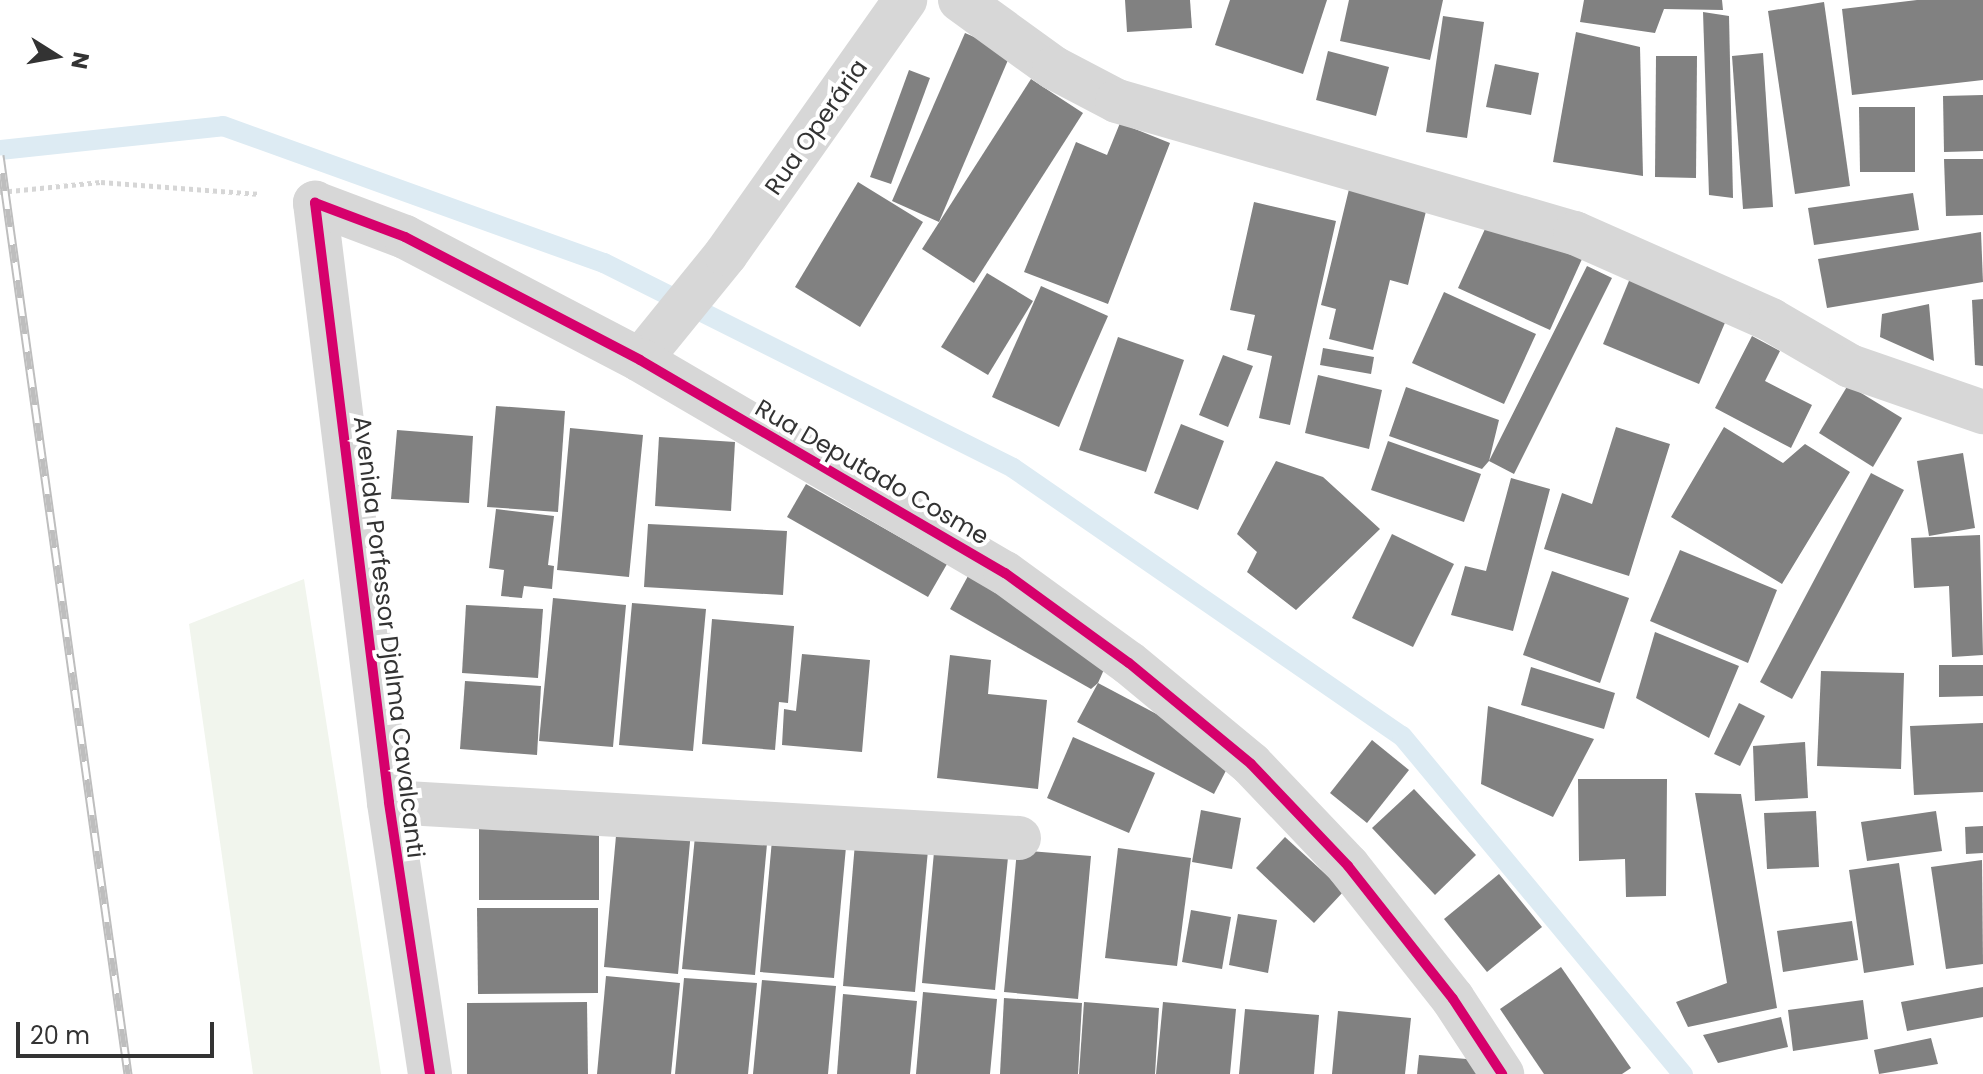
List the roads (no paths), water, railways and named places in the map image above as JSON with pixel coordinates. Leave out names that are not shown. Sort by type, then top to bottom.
[{"type":"street","name":"Rua Operária","points":[[648,351],[726,254],[905,0]]},
{"type":"street","points":[[960,0],[1054,68],[1117,101],[1575,233],[1771,320],[1850,366],[1983,412]]},
{"type":"street","name":"Rua Deputado Cosme","points":[[315,203],[405,237],[648,351],[1017,582],[1251,764],[1348,866],[1453,999],[1502,1074]]},
{"type":"street","name":"Avenida Porfessor Djalma Cavalcanti","points":[[315,203],[389,802],[430,1074]]},
{"type":"street","points":[[389,802],[1019,838]]},
{"type":"waterway","points":[[0,150],[223,126],[604,263],[1013,468],[1402,736],[1683,1074]]},
{"type":"railway","points":[[0,155],[128,1074]]}]
